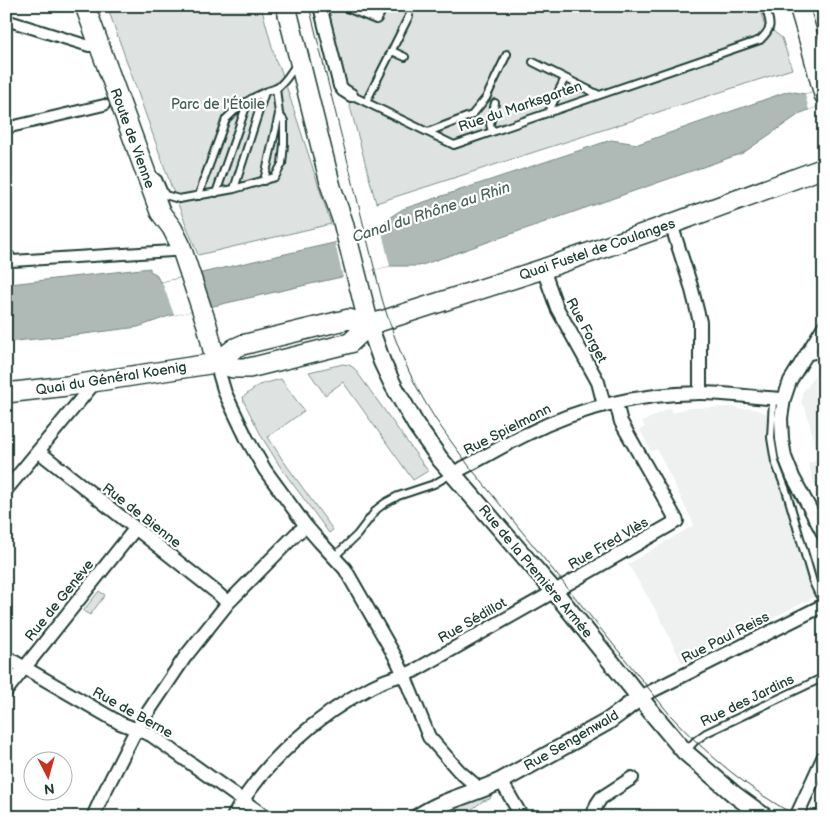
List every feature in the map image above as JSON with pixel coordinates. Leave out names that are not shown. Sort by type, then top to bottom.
[{"type":"main road","name":"Route de Vienne","points":[[85,6],[160,212],[172,228],[180,244],[209,333],[216,362]]},
{"type":"main road","points":[[286,6],[297,61]]},
{"type":"main road","points":[[799,6],[822,87]]},
{"type":"main road","name":"Rue de la Première Armée","points":[[297,61],[368,325]]},
{"type":"main road","name":"Quai Fustel de Coulanges","points":[[368,325],[543,269],[824,168]]},
{"type":"main road","name":"Quai du Général Koenig","points":[[6,393],[96,382],[216,362],[233,368],[249,368],[350,343],[368,325]]},
{"type":"street","name":"Rue du Marksgarten","points":[[320,6],[340,86],[351,95]]},
{"type":"street","points":[[347,6],[371,10],[376,18],[382,6]]},
{"type":"street","points":[[6,20],[89,46]]},
{"type":"street","points":[[6,128],[104,105]]},
{"type":"street","points":[[671,224],[692,286],[699,315],[700,393]]},
{"type":"street","points":[[6,254],[12,261],[172,251]]},
{"type":"street","name":"Rue Forget","points":[[543,269],[557,308],[677,521]]},
{"type":"street","name":"Rue de la Première Armée","points":[[368,325],[393,385],[430,445],[554,591],[685,752],[735,795],[765,817]]},
{"type":"street","points":[[824,326],[778,399],[786,457],[793,477],[824,535]]},
{"type":"street","points":[[216,362],[225,393],[247,439],[265,470],[306,526],[345,569],[390,647],[429,737],[459,771],[481,790]]},
{"type":"street","points":[[6,490],[96,382]]},
{"type":"street","name":"Rue Spielmann","points":[[453,473],[526,434],[581,411],[610,404],[652,397],[700,393],[778,399]]},
{"type":"street","name":"Rue de Bienne","points":[[38,451],[228,603]]},
{"type":"street","name":"Rue Fred Vlès","points":[[554,591],[677,521]]},
{"type":"street","points":[[93,817],[136,730],[185,657],[228,603],[306,526]]},
{"type":"street","name":"Rue de Genève","points":[[6,691],[135,529]]},
{"type":"street","name":"Rue Sédillot","points":[[233,817],[242,800],[274,761],[313,725],[354,697],[396,676],[404,676],[554,591]]},
{"type":"street","name":"Rue Paul Reiss","points":[[640,698],[824,605]]},
{"type":"street","name":"Rue de Berne","points":[[6,657],[120,723],[151,735],[266,817]]},
{"type":"street","name":"Rue Sengenwald","points":[[418,817],[436,806],[501,781],[606,722],[640,698]]},
{"type":"street","points":[[796,817],[824,756]]},
{"type":"street","points":[[592,817],[601,798],[632,778]]},
{"type":"street","points":[[501,781],[522,817]]},
{"type":"lane","name":"Rue du Marksgarten","points":[[351,95],[454,145],[760,40],[768,32],[770,23],[765,6]]},
{"type":"lane","points":[[366,102],[409,16]]},
{"type":"lane","points":[[200,196],[203,182],[226,119],[234,110],[248,101],[276,88],[289,74],[297,61],[286,33]]},
{"type":"lane","points":[[392,51],[405,57]]},
{"type":"lane","points":[[428,132],[472,115],[486,98],[507,54]]},
{"type":"lane","points":[[533,62],[599,95]]},
{"type":"lane","points":[[548,113],[565,78]]},
{"type":"lane","points":[[264,181],[279,114],[276,88]]},
{"type":"lane","points":[[234,189],[265,92]]},
{"type":"lane","points":[[216,193],[248,101]]},
{"type":"lane","points":[[492,132],[490,124],[495,103]]},
{"type":"lane","points":[[144,167],[158,179],[165,195],[179,199],[234,189],[275,177],[282,164],[284,144],[284,121],[279,114]]},
{"type":"lane","points":[[804,358],[824,353]]},
{"type":"lane","points":[[778,399],[771,416],[771,438],[776,462],[813,582],[819,595],[824,597]]},
{"type":"lane","points":[[334,557],[357,535],[377,509],[385,503],[398,496],[434,484],[453,473]]},
{"type":"lane","name":"Rue des Jardins","points":[[685,752],[691,744],[706,733],[824,677]]},
{"type":"shaded area","points":[[824,358],[824,502],[814,483],[808,463],[819,460],[805,407],[801,401],[803,398],[802,393],[807,388]]},
{"type":"shaded area","points":[[737,407],[738,409],[750,408],[768,414],[771,464],[781,476],[819,595],[682,663],[658,614],[628,564],[694,525],[657,449],[651,451],[641,432],[641,429],[645,427],[642,422],[670,408],[673,413],[688,408]]},
{"type":"green space","name":"Parc de l'Étoile","points":[[107,6],[261,6],[277,65],[280,67],[331,224],[198,255],[174,194]]},
{"type":"green space","points":[[323,6],[759,6],[764,24],[782,38],[792,69],[376,203]]},
{"type":"green space","points":[[343,364],[354,368],[428,471],[413,480],[343,382],[325,395],[309,372]]},
{"type":"green space","points":[[281,379],[304,411],[268,437],[333,530],[329,533],[281,468],[263,439],[244,402],[243,397],[259,385]]},
{"type":"green space","points":[[99,591],[105,595],[90,615],[83,611]]},
{"type":"green space","points":[[486,788],[491,795],[490,799],[483,801],[461,817],[440,817],[442,809]]},
{"type":"water","name":"Canal du Rhône au Rhin","points":[[824,89],[824,104],[801,113],[743,153],[419,266],[390,266],[169,316],[138,327],[6,342],[6,279],[10,284],[150,268],[150,271],[156,274],[160,282],[162,282],[384,232],[383,225],[387,219],[403,209],[611,140],[638,144],[789,91],[805,94]]},
{"type":"pier","points":[[824,89],[824,104],[809,110],[805,94]]},
{"type":"pier","points":[[382,232],[390,266],[343,278],[335,243]]},
{"type":"pier","points":[[200,274],[212,307],[174,315],[162,282]]},
{"type":"tram line","points":[[309,6],[382,299],[406,365],[430,410],[469,466],[671,716],[731,772],[764,796],[798,817]]}]
